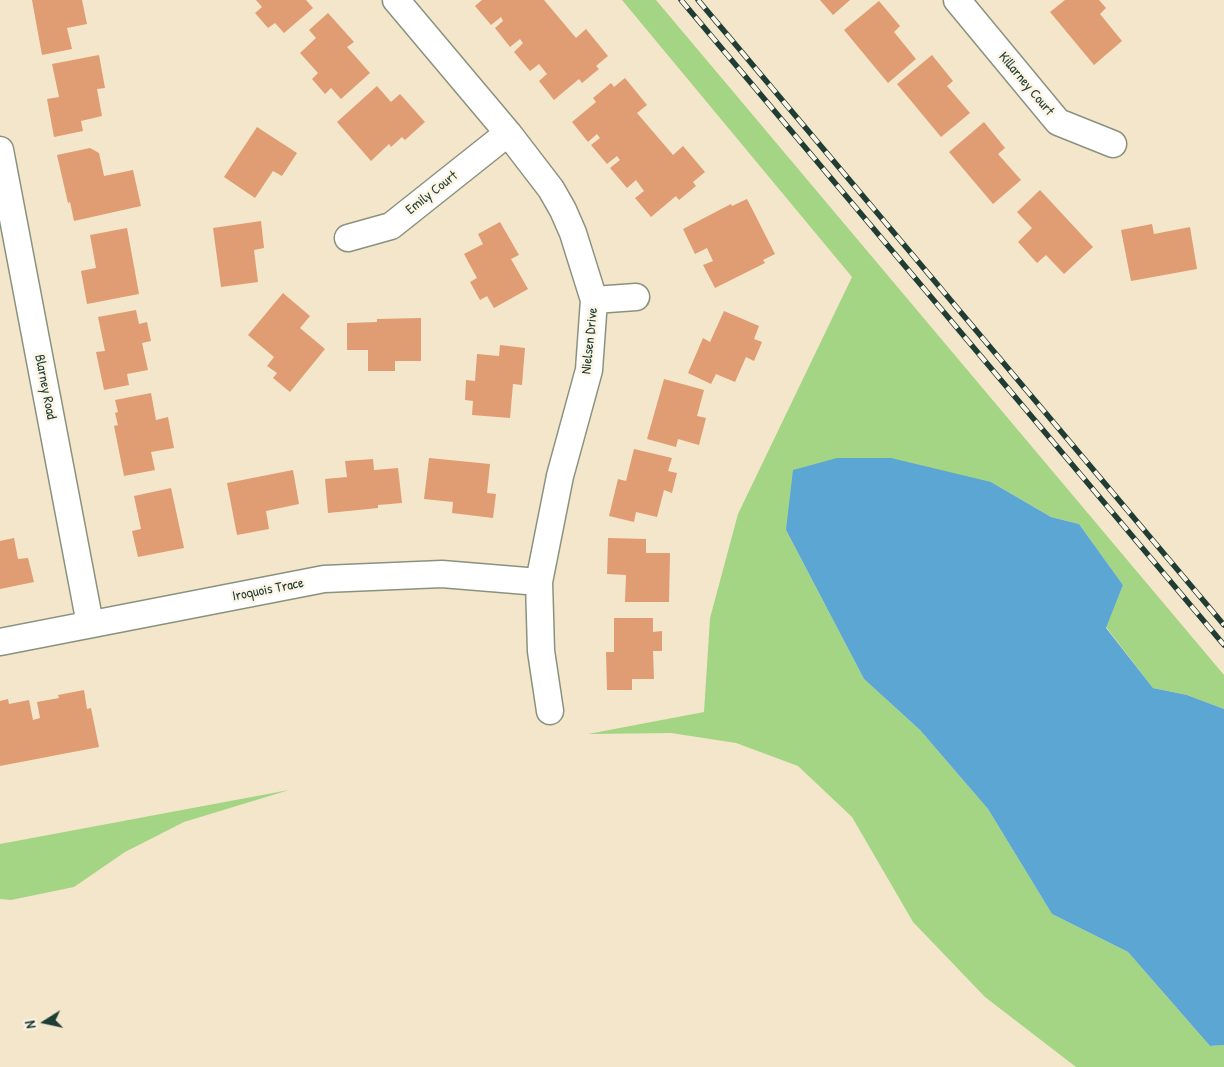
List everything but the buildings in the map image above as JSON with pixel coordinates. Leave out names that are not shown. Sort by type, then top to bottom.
[{"type":"street","name":"Nielsen Drive","points":[[396,0],[508,133],[551,190],[563,210],[573,233],[594,300],[589,370],[560,476],[539,582],[541,651],[550,711]]},
{"type":"street","name":"Killarney Court","points":[[957,0],[1058,122],[1113,144]]},
{"type":"street","name":"Emily Court","points":[[348,238],[391,226],[508,133]]},
{"type":"street","name":"Blarney Road","points":[[0,150],[90,624]]},
{"type":"street","points":[[594,300],[636,297]]},
{"type":"street","name":"Iroquois Trace","points":[[0,642],[324,579],[442,574],[539,582]]},
{"type":"green space","points":[[622,0],[656,0],[1224,675],[1224,709],[1187,695],[1153,688],[1106,627],[1123,585],[1079,524],[1051,517],[991,482],[786,530],[864,679],[920,730],[988,809],[1052,914],[1128,952],[1210,1046],[1224,1045],[1224,1067],[1076,1067],[985,997],[913,922],[852,817],[798,766],[736,743],[671,733],[588,734],[704,712],[710,618],[738,514],[852,277]]},
{"type":"green space","points":[[289,790],[184,822],[125,852],[74,887],[11,900],[0,899],[0,844]]},
{"type":"water","points":[[837,458],[891,458],[991,482],[1051,517],[1079,524],[1123,585],[1106,628],[1153,688],[1187,695],[1224,709],[1224,1045],[1210,1046],[1128,952],[1052,914],[988,809],[920,730],[864,679],[786,530],[793,470]]},
{"type":"railway","points":[[681,0],[1224,645]]},
{"type":"railway","points":[[698,0],[1224,625]]}]
